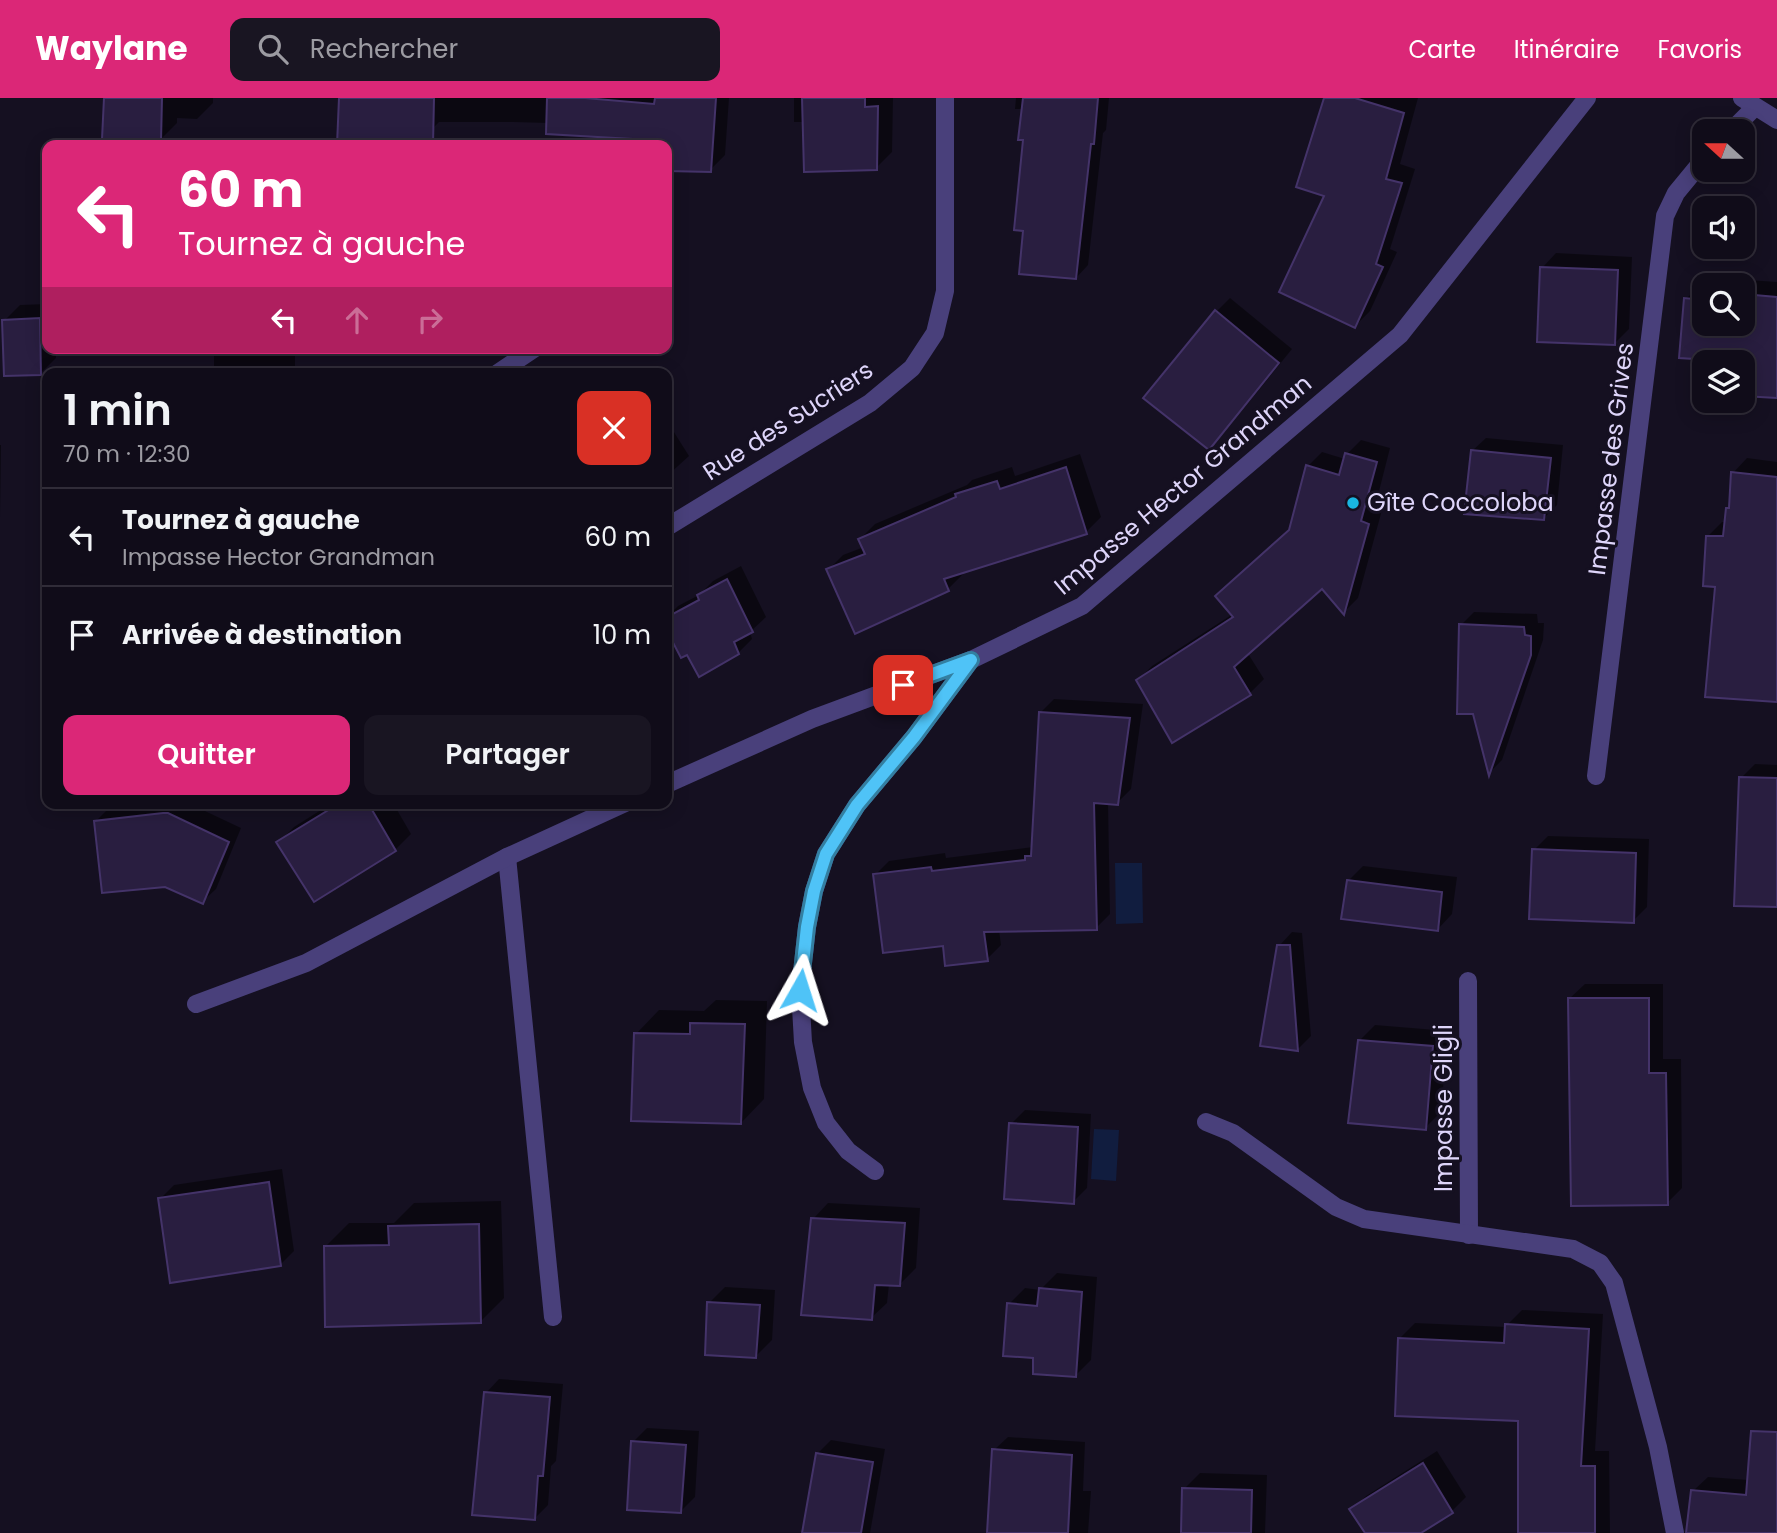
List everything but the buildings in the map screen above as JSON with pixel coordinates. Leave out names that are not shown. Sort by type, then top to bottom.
[{"type":"street","name":"Rue des Sucriers","points":[[672,524],[870,403],[912,368],[935,333],[944,291],[945,98]]},
{"type":"street","name":"Impasse Hector Grandman","points":[[672,783],[812,719],[971,660],[1083,606],[1400,335],[1587,98]]},
{"type":"street","points":[[1738,119],[1749,102],[1777,120]]},
{"type":"street","name":"Impasse des Grives","points":[[1596,776],[1665,216],[1676,193],[1692,174]]},
{"type":"street","points":[[505,368],[526,354]]},
{"type":"street","points":[[875,1171],[848,1151],[825,1123],[812,1088],[803,1042],[800,990],[807,927],[814,891],[826,854],[857,805],[914,737],[971,660]]},
{"type":"street","points":[[196,1004],[306,963],[507,857],[612,809]]},
{"type":"street","points":[[507,857],[553,1317]]},
{"type":"street","name":"Impasse Gligli","points":[[1468,981],[1469,1235]]},
{"type":"street","points":[[1206,1122],[1233,1133],[1336,1207],[1364,1219],[1573,1249],[1600,1263],[1614,1283],[1658,1447],[1675,1533]]},
{"type":"water","points":[[1115,863],[1142,863],[1143,923],[1116,924]]},
{"type":"water","points":[[1094,1129],[1119,1130],[1116,1181],[1091,1179]]},
{"type":"place","name":"Gîte Coccoloba","points":[[1353,503]]},
{"type":"route","points":[[800,990],[807,927],[814,891],[826,854],[857,805],[914,737],[971,660],[903,685]]}]
